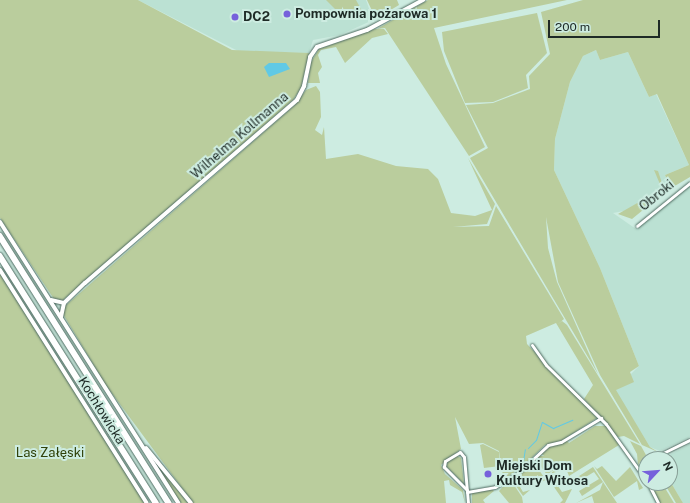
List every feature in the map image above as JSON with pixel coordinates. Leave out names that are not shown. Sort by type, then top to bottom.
[{"type":"highway","points":[[0,236],[169,503]]},
{"type":"highway","points":[[0,256],[156,503]]},
{"type":"street","name":"Wilhelma Kollmanna","points":[[64,303],[297,100],[304,86],[310,57],[317,47],[366,30],[393,14],[423,0]]},
{"type":"street","name":"Obroki","points":[[637,226],[690,183]]},
{"type":"street","name":"Kochłowicka","points":[[0,222],[178,503]]},
{"type":"street","name":"Kochłowicka","points":[[0,270],[147,503]]},
{"type":"street","points":[[48,298],[64,303],[61,317]]},
{"type":"street","points":[[532,345],[546,365],[601,418],[638,468]]},
{"type":"street","points":[[467,491],[495,487],[518,473],[548,445],[561,442],[601,418]]},
{"type":"street","points":[[134,432],[191,503]]},
{"type":"street","points":[[667,451],[690,440]]},
{"type":"street","points":[[467,491],[444,468],[447,459],[460,452],[464,454],[468,503]]},
{"type":"street","points":[[652,491],[658,503]]},
{"type":"shaded area","points":[[138,0],[366,0],[373,20],[340,35],[313,40],[309,53],[240,52]]},
{"type":"shaded area","points":[[596,50],[600,60],[628,52],[649,97],[656,94],[689,165],[665,175],[669,184],[629,210],[613,213],[636,229],[690,185],[690,437],[660,451],[650,447],[615,390],[639,366],[600,268],[554,170],[555,139],[570,82],[583,56]]},
{"type":"shaded area","points":[[690,444],[690,503],[683,503],[676,491],[678,491],[677,451]]},
{"type":"green space","points":[[0,0],[138,0],[232,50],[309,53],[301,88],[293,100],[62,301],[54,299],[0,218]]},
{"type":"green space","points":[[326,0],[356,0],[362,11],[345,19]]},
{"type":"green space","points":[[367,0],[397,0],[399,5],[379,17],[374,15]]},
{"type":"green space","points":[[428,0],[567,0],[434,28],[446,64],[485,147],[469,156],[385,28],[377,29]]},
{"type":"green space","points":[[583,0],[690,0],[690,177],[673,187],[669,184],[665,175],[689,165],[657,94],[649,97],[628,52],[600,60],[596,50],[583,56],[570,82],[555,139],[554,170],[600,268],[639,366],[630,372],[634,382],[616,390],[650,447],[656,451],[642,445],[600,375],[558,282],[546,217],[548,248],[557,282],[598,374],[470,158],[488,148],[466,105],[493,103],[530,89],[529,76],[550,54],[541,12]]},
{"type":"green space","points":[[537,13],[547,53],[526,75],[528,88],[493,102],[465,103],[444,51],[442,32]]},
{"type":"green space","points":[[375,29],[384,29],[388,34],[372,38],[345,63],[336,47],[321,50],[318,55],[322,67],[318,73],[320,83],[308,83],[311,62],[319,49]]},
{"type":"green space","points":[[316,86],[320,92],[321,117],[315,130],[322,135],[324,127],[326,159],[358,154],[396,166],[428,169],[438,179],[451,213],[475,216],[492,210],[468,158],[495,204],[487,224],[453,227],[489,226],[496,206],[564,319],[557,325],[556,323],[526,336],[527,344],[597,418],[561,441],[545,445],[523,466],[503,480],[499,451],[483,443],[469,444],[455,417],[461,449],[441,465],[445,474],[463,490],[465,503],[462,492],[450,485],[449,480],[444,481],[446,503],[193,503],[105,384],[63,314],[64,307],[295,105],[306,90]]},
{"type":"green space","points":[[654,170],[658,171],[665,192],[632,219],[618,214],[662,189]]},
{"type":"green space","name":"Las Załęski","points":[[0,274],[122,466],[145,503],[0,503]]},
{"type":"green space","points":[[562,321],[567,325],[640,444],[624,436],[618,437],[584,399],[593,385],[557,325]]},
{"type":"green space","points":[[595,426],[606,426],[619,445],[569,476],[565,466],[551,465],[556,468],[547,475],[537,461],[539,456],[544,456],[541,453],[544,449],[567,441],[569,443]]},
{"type":"green space","points":[[630,441],[641,446],[644,451],[638,451],[638,465],[637,454]]},
{"type":"green space","points":[[483,444],[499,452],[500,466],[484,468],[480,445]]},
{"type":"green space","points":[[457,456],[461,458],[464,484],[446,466],[449,460]]},
{"type":"green space","points":[[534,463],[546,480],[539,483],[538,475],[520,487],[523,492],[530,490],[523,496],[511,479]]},
{"type":"green space","points":[[594,466],[597,469],[602,466],[616,481],[630,467],[638,480],[638,486],[637,481],[614,497]]},
{"type":"green space","points":[[159,467],[188,503],[180,503]]},
{"type":"green space","points":[[593,467],[603,482],[582,496],[579,491],[599,479],[594,472],[579,481],[576,478]]},
{"type":"green space","points":[[557,469],[562,470],[550,474],[562,492],[572,489],[565,503],[560,503],[563,500],[547,477],[549,474]]},
{"type":"green space","points":[[510,479],[522,497],[523,503],[509,503],[499,491]]},
{"type":"green space","points":[[603,482],[617,503],[594,503],[592,496],[576,503],[600,490]]},
{"type":"green space","points":[[492,489],[494,491],[483,500],[485,503],[472,503],[472,493]]},
{"type":"green space","points":[[654,491],[667,491],[674,503],[660,503]]},
{"type":"green space","points":[[669,491],[676,491],[683,503],[676,503]]},
{"type":"water","points":[[269,63],[286,63],[290,69],[269,77],[264,67]]},
{"type":"waterway","points":[[528,448],[536,440],[542,422],[553,428],[572,420]]},
{"type":"waterway","points":[[515,464],[523,461],[525,449]]},
{"type":"place","name":"Pompownia pożarowa 1","points":[[287,14]]},
{"type":"place","name":"DC2","points":[[235,17]]},
{"type":"place","name":"Miejski Dom Kultury Witosa","points":[[488,474]]}]
